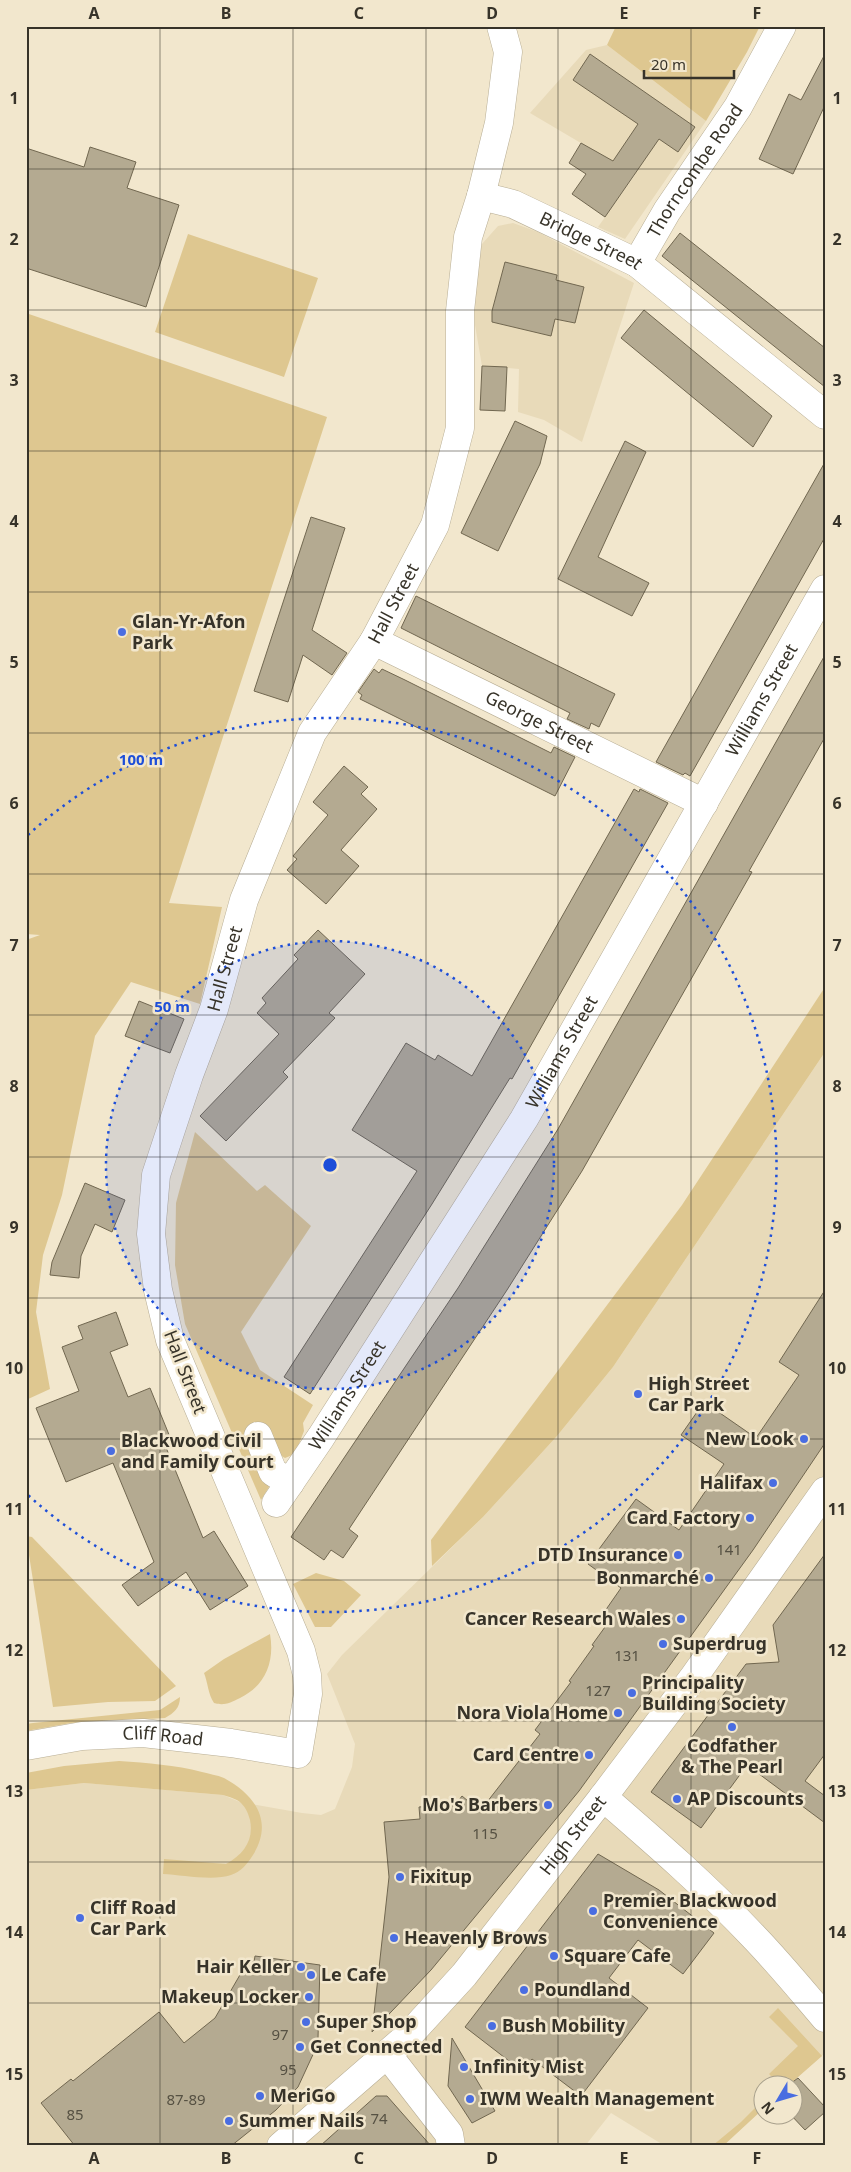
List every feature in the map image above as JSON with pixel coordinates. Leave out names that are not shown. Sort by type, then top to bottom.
[{"type":"street","points":[[481,196],[499,122],[508,52],[500,26]]},
{"type":"street","name":"Thorncombe Road","points":[[637,263],[667,211],[738,107],[782,26]]},
{"type":"street","name":"Bridge Street","points":[[481,196],[514,204],[637,263],[825,415]]},
{"type":"street","name":"Hall Street","points":[[298,1754],[308,1694],[302,1651],[170,1340],[158,1290],[151,1234],[156,1175],[188,1075],[214,1009],[244,900],[312,734],[374,642],[435,525],[460,428],[460,312],[468,237],[481,196]]},
{"type":"street","name":"Williams Street","points":[[258,1436],[283,1493],[433,1263],[524,1119],[825,589]]},
{"type":"street","name":"George Street","points":[[374,642],[704,803]]},
{"type":"street","name":"High Street","points":[[281,2146],[409,2035],[464,1975],[693,1678],[825,1491]]},
{"type":"street","name":"Cliff Road","points":[[26,1746],[82,1736],[143,1733],[231,1743],[298,1754]]},
{"type":"street","points":[[603,1797],[657,1843],[713,1895],[754,1937],[825,2018]]},
{"type":"street","points":[[387,2054],[457,2142]]},
{"type":"shaded area","points":[[616,26],[760,26],[747,52],[706,121],[607,45]]},
{"type":"shaded area","points":[[607,45],[706,121],[625,239],[598,227],[635,175],[530,113],[586,50]]},
{"type":"shaded area","points":[[513,223],[538,232],[634,283],[582,442],[544,420],[518,412],[519,369],[482,366],[475,325],[474,277],[482,244],[498,226]]},
{"type":"shaded area","points":[[188,234],[318,278],[284,377],[155,332]]},
{"type":"shaded area","points":[[26,313],[327,417],[169,903],[222,907],[200,1004],[131,982],[95,1036],[62,1195],[43,1255],[36,1312],[50,1389],[26,1400],[26,940],[40,935],[26,934]]},
{"type":"shaded area","points":[[825,987],[825,1052],[613,1367],[557,1436],[483,1517],[432,1566],[431,1540],[682,1205]]},
{"type":"shaded area","points":[[825,1052],[825,2053],[801,2074],[754,2074],[754,2117],[723,2146],[665,2146],[611,2113],[585,2146],[26,2146],[26,1790],[84,1783],[223,1795],[240,1802],[321,1815],[335,1809],[352,1767],[355,1744],[327,1674],[342,1655],[483,1517],[557,1436],[613,1367]]},
{"type":"shaded area","points":[[195,1132],[257,1191],[265,1185],[311,1226],[241,1332],[260,1370],[313,1405],[303,1423],[304,1431],[295,1454],[285,1458],[246,1435],[269,1487],[261,1500],[185,1324],[175,1265],[176,1203]]},
{"type":"shaded area","points":[[26,1536],[32,1537],[176,1686],[155,1701],[108,1702],[53,1707]]},
{"type":"shaded area","points":[[316,1573],[344,1581],[361,1595],[331,1627],[315,1627],[293,1584]]},
{"type":"shaded area","points":[[270,1634],[271,1654],[262,1680],[249,1693],[230,1703],[214,1703],[210,1696],[204,1673],[224,1659]]},
{"type":"shaded area","points":[[180,1697],[176,1710],[165,1718],[71,1723],[26,1731],[26,1724],[160,1710]]},
{"type":"shaded area","points":[[119,1761],[161,1765],[221,1777],[245,1792],[258,1810],[262,1831],[259,1843],[249,1861],[238,1872],[224,1877],[207,1878],[163,1874],[164,1859],[226,1864],[243,1851],[249,1840],[250,1820],[244,1807],[233,1798],[223,1795],[84,1783],[26,1790],[26,1773],[64,1766]]},
{"type":"shaded area","points":[[778,2008],[822,2056],[801,2074],[769,2074],[798,2046],[769,2017]]},
{"type":"shaded area","points":[[754,2109],[754,2117],[723,2146],[712,2146]]},
{"type":"building","points":[[590,54],[695,127],[678,152],[659,139],[605,217],[572,194],[586,174],[569,163],[581,143],[613,161],[638,124],[573,80]]},
{"type":"building","points":[[825,54],[825,105],[793,174],[759,159],[789,94],[801,100]]},
{"type":"building","points":[[90,147],[136,162],[127,188],[179,205],[146,307],[26,268],[26,148],[84,167]]},
{"type":"building","points":[[680,233],[825,348],[825,387],[662,256]]},
{"type":"building","points":[[505,262],[557,275],[556,280],[584,287],[575,323],[555,319],[551,336],[492,322],[492,311]]},
{"type":"building","points":[[644,310],[772,416],[753,447],[621,338]]},
{"type":"building","points":[[482,366],[507,367],[505,411],[480,410]]},
{"type":"building","points":[[515,421],[547,436],[540,464],[498,551],[461,533]]},
{"type":"building","points":[[625,441],[646,452],[598,557],[649,583],[632,616],[558,579]]},
{"type":"building","points":[[825,462],[825,537],[771,633],[690,776],[685,773],[683,775],[656,762]]},
{"type":"building","points":[[311,517],[345,528],[312,630],[347,653],[332,675],[303,655],[288,702],[254,691]]},
{"type":"building","points":[[416,596],[615,694],[599,727],[591,723],[589,729],[567,719],[570,713],[401,628]]},
{"type":"building","points":[[825,655],[825,737],[749,871],[752,872],[582,1171],[507,1290],[349,1529],[358,1536],[343,1558],[331,1550],[324,1560],[291,1537],[458,1288],[558,1129]]},
{"type":"building","points":[[374,669],[379,673],[382,669],[551,753],[554,747],[575,757],[555,796],[360,699],[362,695],[358,692]]},
{"type":"building","points":[[344,766],[368,787],[361,794],[377,809],[341,850],[359,866],[326,904],[287,870],[297,859],[293,856],[328,815],[313,802]]},
{"type":"building","points":[[634,789],[639,792],[640,789],[668,803],[512,1079],[510,1078],[310,1394],[284,1377],[417,1171],[352,1130],[406,1043],[435,1060],[438,1055],[472,1076]]},
{"type":"building","points":[[318,930],[365,974],[329,1013],[335,1018],[283,1072],[288,1077],[226,1141],[200,1116],[279,1034],[257,1013],[266,1003],[262,998],[298,959],[294,955]]},
{"type":"building","points":[[139,1001],[184,1019],[170,1053],[125,1036]]},
{"type":"building","points":[[85,1183],[125,1200],[112,1232],[95,1224],[81,1256],[79,1278],[50,1275],[52,1262]]},
{"type":"building","points":[[825,1290],[825,1443],[753,1550],[579,1791],[431,1970],[372,2032],[389,1877],[384,1822],[420,1819],[419,1807],[456,1804],[462,1796],[480,1811],[540,1734],[535,1730],[571,1682],[569,1681],[605,1627],[598,1621],[621,1588],[588,1564],[636,1499],[679,1530],[724,1464],[681,1435],[704,1402],[756,1438],[799,1375],[779,1362]]},
{"type":"building","points":[[116,1312],[128,1345],[110,1352],[128,1397],[150,1388],[172,1442],[165,1445],[203,1538],[214,1531],[248,1586],[210,1610],[186,1572],[138,1606],[122,1585],[154,1562],[113,1463],[66,1482],[36,1408],[79,1391],[62,1347],[83,1339],[78,1326]]},
{"type":"building","points":[[825,1554],[825,1754],[805,1781],[825,1796],[825,1823],[747,1765],[701,1828],[651,1792],[746,1664],[779,1662],[773,1625]]},
{"type":"building","points":[[598,1854],[659,1890],[714,1933],[683,1974],[638,1940],[609,1978],[648,2008],[581,2096],[532,2059],[522,2071],[465,2027]]},
{"type":"building","points":[[255,1956],[320,1965],[318,2038],[316,2048],[298,2087],[276,2110],[231,2146],[75,2146],[41,2103],[71,2079],[73,2081],[159,2012],[184,2043],[215,2018],[248,1961],[254,1962]]},
{"type":"building","points":[[452,2038],[495,2111],[472,2123],[448,2086]]},
{"type":"building","points":[[804,2084],[825,2107],[825,2112],[805,2130],[799,2124],[804,2124]]},
{"type":"building","points":[[376,2096],[387,2096],[431,2146],[320,2146]]},
{"type":"place","name":"Glan-Yr-Afon Park","points":[[122,632]]},
{"type":"place","name":"High Street Car Park","points":[[638,1394]]},
{"type":"place","name":"New Look","points":[[804,1439]]},
{"type":"place","name":"Blackwood Civil and Family Court","points":[[111,1451]]},
{"type":"place","name":"Halifax","points":[[773,1483]]},
{"type":"place","name":"Card Factory","points":[[750,1518]]},
{"type":"place","name":"DTD Insurance","points":[[678,1555]]},
{"type":"place","name":"Bonmarché","points":[[709,1578]]},
{"type":"place","name":"Cancer Research Wales","points":[[681,1619]]},
{"type":"place","name":"Superdrug","points":[[663,1644]]},
{"type":"place","name":"Principality Building Society","points":[[632,1693]]},
{"type":"place","name":"Nora Viola Home","points":[[618,1713]]},
{"type":"place","name":"Codfather & The Pearl","points":[[732,1727]]},
{"type":"place","name":"Card Centre","points":[[589,1755]]},
{"type":"place","name":"AP Discounts","points":[[677,1799]]},
{"type":"place","name":"Mo's Barbers","points":[[548,1805]]},
{"type":"place","name":"Fixitup","points":[[400,1877]]},
{"type":"place","name":"Premier Blackwood Convenience","points":[[593,1911]]},
{"type":"place","name":"Cliff Road Car Park","points":[[80,1918]]},
{"type":"place","name":"Heavenly Brows","points":[[394,1938]]},
{"type":"place","name":"Square Cafe","points":[[554,1956]]},
{"type":"place","name":"Hair Keller","points":[[301,1967]]},
{"type":"place","name":"Le Cafe","points":[[311,1975]]},
{"type":"place","name":"Poundland","points":[[524,1990]]},
{"type":"place","name":"Makeup Locker","points":[[309,1997]]},
{"type":"place","name":"Super Shop","points":[[306,2022]]},
{"type":"place","name":"Bush Mobility","points":[[492,2026]]},
{"type":"place","name":"Get Connected","points":[[300,2047]]},
{"type":"place","name":"Infinity Mist","points":[[464,2067]]},
{"type":"place","name":"MeriGo","points":[[260,2096]]},
{"type":"place","name":"IWM Wealth Management","points":[[470,2099]]},
{"type":"place","name":"Summer Nails","points":[[229,2121]]}]
